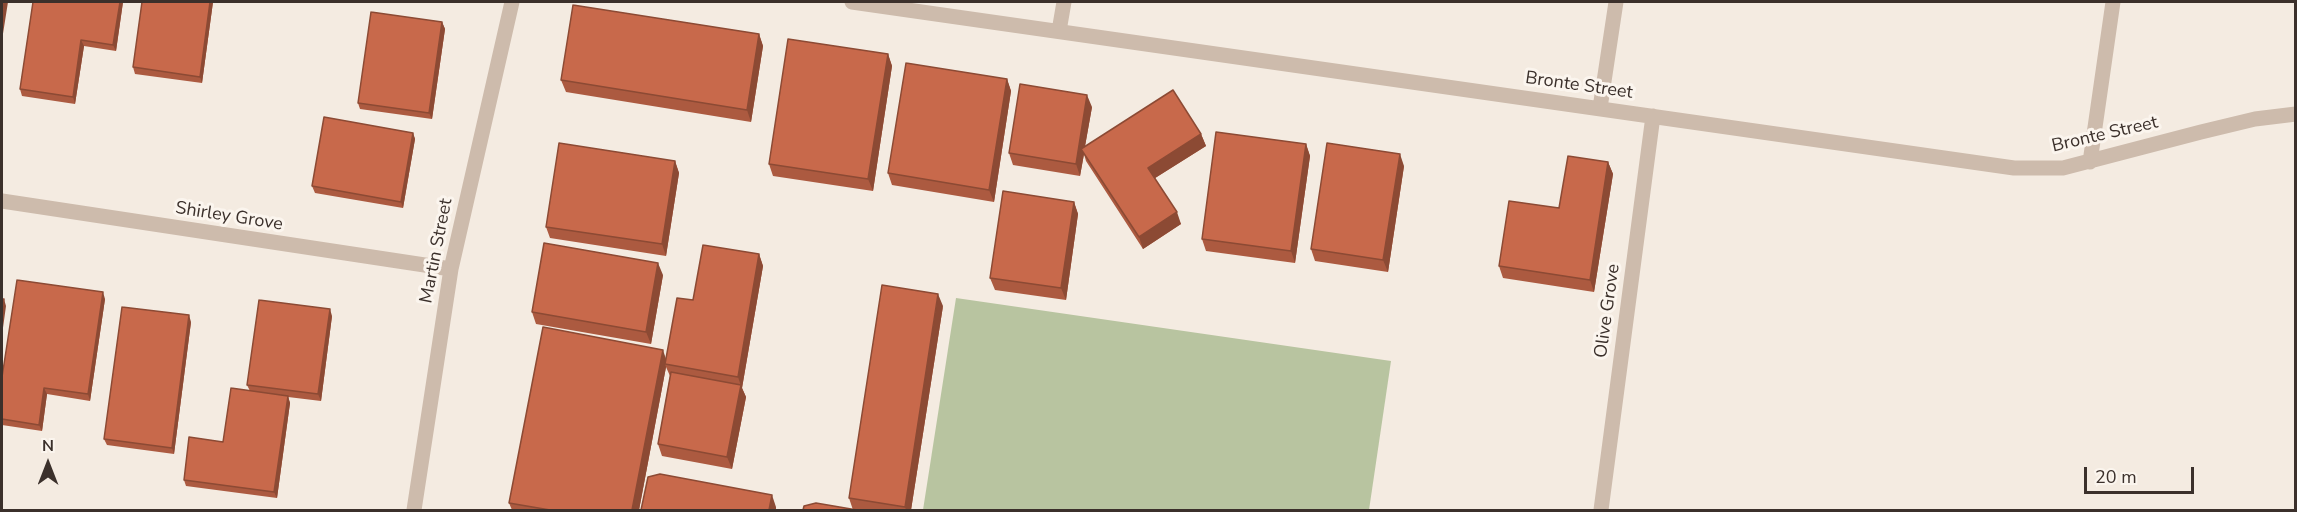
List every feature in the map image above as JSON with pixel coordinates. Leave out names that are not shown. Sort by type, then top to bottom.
[{"type":"street","name":"Martin Street","points":[[414,510],[451,269],[512,2]]},
{"type":"street","name":"Bronte Street","points":[[852,2],[2036,170],[2063,168],[2255,119],[2295,114]]},
{"type":"street","points":[[1059,31],[1064,2]]},
{"type":"street","points":[[1600,108],[1616,2]]},
{"type":"street","points":[[2090,162],[2113,2]]},
{"type":"street","name":"Olive Grove","points":[[1601,510],[1653,116]]},
{"type":"street","name":"Shirley Grove","points":[[2,201],[451,269]]},
{"type":"green space","points":[[956,298],[1391,361],[1369,510],[923,510]]},
{"type":"building","points":[[33,2],[120,2],[113,45],[81,40],[73,97],[20,89]]},
{"type":"building","points":[[142,2],[210,2],[200,77],[133,67]]},
{"type":"building","points":[[573,5],[759,34],[747,110],[561,80]]},
{"type":"building","points":[[371,12],[442,22],[429,113],[358,103]]},
{"type":"building","points":[[788,39],[888,54],[868,179],[769,164]]},
{"type":"building","points":[[906,63],[1007,79],[989,190],[888,173]]},
{"type":"building","points":[[1020,84],[1087,95],[1076,164],[1009,153]]},
{"type":"building","points":[[1173,90],[1201,134],[1148,168],[1177,212],[1139,237],[1081,149]]},
{"type":"building","points":[[324,117],[413,133],[401,202],[312,186]]},
{"type":"building","points":[[1216,132],[1306,144],[1291,251],[1202,239]]},
{"type":"building","points":[[559,143],[675,161],[662,244],[546,227]]},
{"type":"building","points":[[1327,143],[1400,154],[1383,260],[1311,249]]},
{"type":"building","points":[[1568,156],[1608,162],[1590,280],[1499,266],[1509,201],[1559,208]]},
{"type":"building","points":[[1003,191],[1074,202],[1061,288],[990,278]]},
{"type":"building","points":[[544,243],[658,263],[646,332],[532,312]]},
{"type":"building","points":[[703,245],[759,254],[738,377],[665,364],[677,298],[693,300]]},
{"type":"building","points":[[17,280],[103,292],[88,394],[44,388],[39,425],[2,419],[2,377]]},
{"type":"building","points":[[882,285],[938,294],[905,507],[849,498]]},
{"type":"building","points":[[259,300],[330,309],[318,394],[247,385]]},
{"type":"building","points":[[122,307],[189,315],[172,448],[104,439]]},
{"type":"building","points":[[543,327],[663,350],[632,510],[550,510],[509,503]]},
{"type":"building","points":[[671,372],[741,385],[727,457],[658,444]]},
{"type":"building","points":[[231,388],[288,396],[274,492],[184,480],[189,437],[223,442]]},
{"type":"building","points":[[660,474],[772,495],[769,510],[641,510],[648,477]]},
{"type":"building","points":[[816,503],[857,510],[803,510],[804,506]]}]
